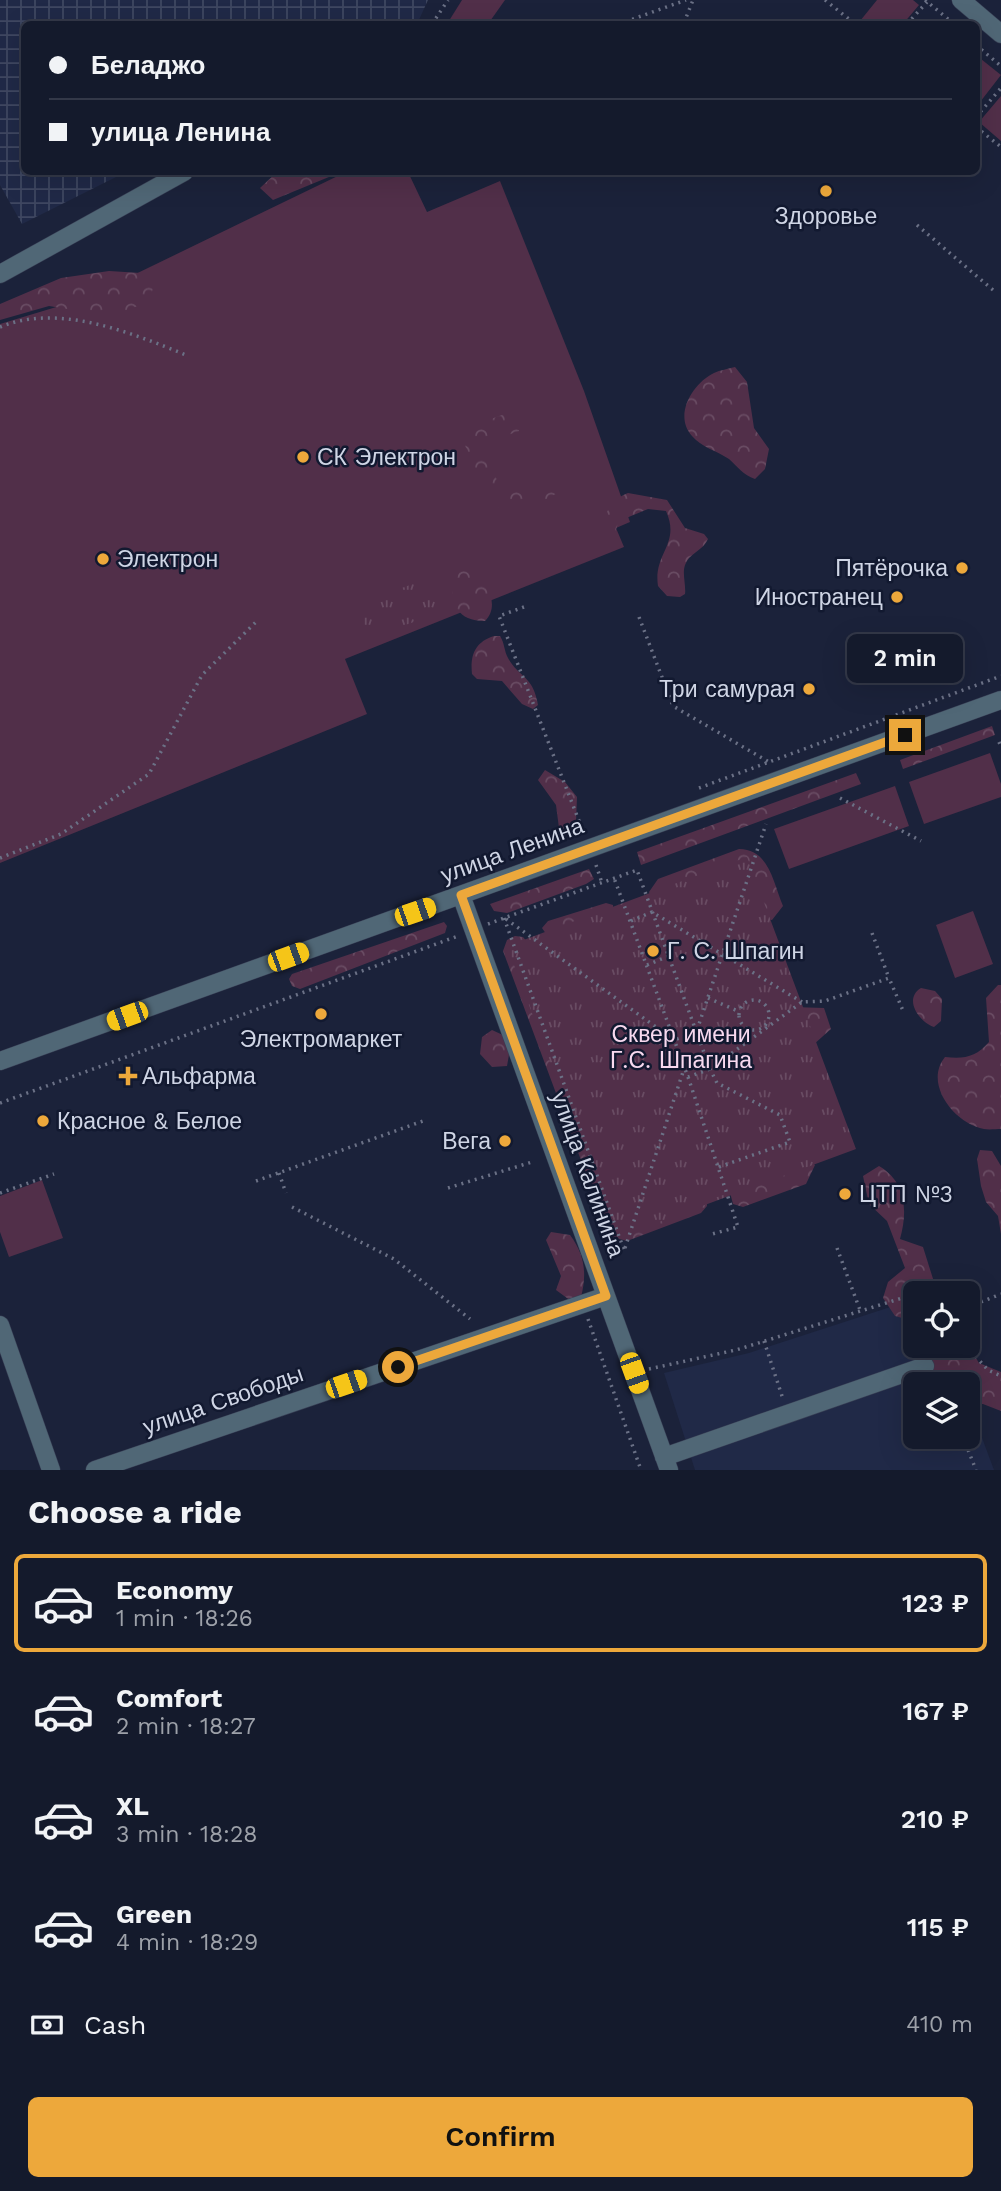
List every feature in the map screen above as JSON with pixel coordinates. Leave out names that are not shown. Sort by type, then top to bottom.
[{"type":"street","points":[[961,0],[1001,34]]},
{"type":"street","points":[[0,274],[179,175]]},
{"type":"street","name":"улица Ленина","points":[[0,1061],[1001,700]]},
{"type":"street","name":"улица Калинина","points":[[461,895],[666,1463]]},
{"type":"street","name":"улица Свободы","points":[[95,1470],[606,1296]]},
{"type":"street","points":[[0,1325],[51,1470]]},
{"type":"street","points":[[666,1463],[788,1414],[925,1366]]},
{"type":"path","points":[[434,21],[448,0]]},
{"type":"path","points":[[627,21],[686,0]]},
{"type":"path","points":[[685,21],[693,0]]},
{"type":"path","points":[[825,0],[851,21]]},
{"type":"path","points":[[909,21],[926,1],[950,21]]},
{"type":"path","points":[[980,48],[1001,66]]},
{"type":"path","points":[[980,112],[1001,88]]},
{"type":"path","points":[[980,130],[1001,148]]},
{"type":"path","points":[[917,225],[993,290]]},
{"type":"path","points":[[0,327],[16,321],[57,317],[135,335],[186,355]]},
{"type":"path","points":[[524,607],[499,616],[583,831]]},
{"type":"path","points":[[639,617],[673,706],[769,762]]},
{"type":"path","points":[[0,858],[61,834],[149,774],[202,675],[256,622]]},
{"type":"path","points":[[840,798],[921,841]]},
{"type":"path","points":[[696,1032],[766,824]]},
{"type":"path","points":[[0,1103],[636,870],[717,1083],[780,1115],[790,1142],[719,1167]]},
{"type":"path","points":[[614,878],[685,1068],[738,1227],[712,1234]]},
{"type":"path","points":[[652,912],[802,1002]]},
{"type":"path","points":[[630,921],[652,912]]},
{"type":"path","points":[[504,918],[674,1040]]},
{"type":"path","points":[[504,918],[624,1250],[685,1068]]},
{"type":"path","points":[[872,933],[904,1013]]},
{"type":"path","points":[[647,965],[669,957]]},
{"type":"path","points":[[688,1077],[710,1069],[802,1002],[825,1001],[889,978]]},
{"type":"path","points":[[708,998],[740,1012]]},
{"type":"path","points":[[748,1002],[761,1002],[769,1013],[765,1027],[755,1030],[747,1028],[740,1021],[740,1012],[748,1002]]},
{"type":"path","points":[[674,1040],[696,1032]]},
{"type":"path","points":[[256,1181],[423,1121]]},
{"type":"path","points":[[448,1188],[532,1162]]},
{"type":"path","points":[[279,1173],[286,1193]]},
{"type":"path","points":[[0,1193],[54,1174]]},
{"type":"path","points":[[292,1207],[394,1259],[470,1319]]},
{"type":"path","points":[[837,1248],[860,1310]]},
{"type":"path","points":[[980,1302],[1001,1294]]},
{"type":"path","points":[[634,1373],[764,1341],[903,1297]]},
{"type":"path","points":[[583,1304],[641,1470]]},
{"type":"path","points":[[764,1341],[788,1414]]},
{"type":"path","points":[[977,1358],[988,1370],[1001,1377]]},
{"type":"path","points":[[967,1449],[976,1470]]},
{"type":"shaded area","points":[[0,0],[428,0],[418,21],[21,21],[21,175],[120,175],[22,224],[0,185]]},
{"type":"shaded area","points":[[903,1303],[903,1358],[930,1358],[947,1372],[903,1372],[903,1449],[980,1449],[980,1432],[994,1470],[695,1470],[664,1373],[749,1353]]},
{"type":"green space","points":[[462,0],[505,0],[490,21],[449,21]]},
{"type":"green space","points":[[877,0],[913,0],[919,5],[906,21],[860,21]]},
{"type":"green space","points":[[980,58],[1001,75],[980,102]]},
{"type":"green space","points":[[1001,96],[1001,141],[980,121]]},
{"type":"green space","points":[[274,175],[334,175],[273,200],[260,188]]},
{"type":"green space","name":"СК Электрон","points":[[340,175],[409,175],[427,212],[500,181],[584,391],[630,522],[616,528],[624,547],[345,659],[367,714],[0,863],[0,324],[86,298]]},
{"type":"green space","points":[[109,271],[157,274],[149,302],[110,316],[49,306],[0,320],[0,304],[61,278]]},
{"type":"green space","points":[[735,367],[747,382],[754,428],[769,449],[765,469],[755,479],[729,459],[696,440],[684,419],[688,400],[699,384],[714,373]]},
{"type":"green space","points":[[510,412],[520,418],[519,431],[497,439],[489,453],[497,481],[506,493],[555,481],[562,486],[561,491],[543,501],[497,508],[482,485],[462,435],[469,427]]},
{"type":"green space","points":[[628,493],[667,500],[685,528],[704,534],[708,539],[685,565],[685,594],[680,597],[667,596],[658,586],[659,565],[670,532],[666,511],[648,509],[619,521],[614,535],[608,536],[603,532],[609,508],[617,499]]},
{"type":"green space","points":[[461,570],[474,572],[488,588],[492,609],[485,621],[467,617],[457,608],[452,593],[452,575]]},
{"type":"green space","points":[[438,575],[450,609],[369,638],[357,604]]},
{"type":"green space","points":[[500,636],[512,665],[533,688],[538,705],[533,709],[522,704],[502,681],[477,679],[472,674],[475,650],[482,642]]},
{"type":"green space","points":[[992,726],[995,735],[903,769],[900,760]]},
{"type":"green space","points":[[990,753],[1001,784],[1001,797],[924,824],[909,782]]},
{"type":"green space","points":[[545,770],[565,782],[577,797],[576,822],[565,829],[559,828],[556,805],[538,780]]},
{"type":"green space","points":[[856,773],[861,784],[641,865],[637,852]]},
{"type":"green space","points":[[895,786],[909,826],[789,869],[774,829]]},
{"type":"green space","points":[[739,849],[749,850],[757,855],[773,877],[783,906],[772,920],[653,903],[649,892],[658,879]]},
{"type":"green space","name":"Сквер имени Г.С. Шпагина","points":[[747,857],[856,1149],[616,1238],[507,946]]},
{"type":"green space","points":[[589,869],[594,879],[586,884],[507,913],[494,911],[490,904]]},
{"type":"green space","points":[[606,903],[613,905],[613,924],[551,941],[542,928],[548,921]]},
{"type":"green space","points":[[973,911],[993,964],[955,978],[936,925]]},
{"type":"green space","points":[[444,922],[447,926],[445,933],[300,989],[292,986],[289,979],[292,974]]},
{"type":"green space","points":[[515,936],[523,937],[529,944],[707,1197],[707,1206],[701,1213],[627,1241],[612,1237],[607,1230],[503,951],[507,940]]},
{"type":"green space","points":[[1001,985],[1001,1129],[986,1129],[973,1126],[953,1111],[945,1101],[938,1079],[939,1068],[945,1057],[970,1056],[989,1042],[986,998]]},
{"type":"green space","points":[[921,988],[935,991],[942,999],[941,1021],[934,1027],[923,1020],[913,1004],[913,998]]},
{"type":"green space","points":[[792,1007],[824,1008],[831,1029],[813,1045]]},
{"type":"green space","points":[[492,1030],[505,1036],[510,1049],[507,1066],[492,1067],[480,1054],[482,1037]]},
{"type":"green space","points":[[980,1150],[992,1151],[1001,1166],[1001,1234],[998,1216],[986,1202],[981,1186],[977,1159]]},
{"type":"green space","points":[[799,1152],[815,1165],[806,1184],[743,1207],[733,1204],[726,1177]]},
{"type":"green space","points":[[879,1166],[895,1180],[900,1188],[904,1207],[900,1239],[923,1247],[934,1281],[903,1281],[903,1318],[895,1316],[883,1298],[888,1282],[905,1268],[887,1221],[869,1204],[863,1176]]},
{"type":"green space","points":[[42,1180],[63,1238],[9,1257],[0,1232],[0,1196]]},
{"type":"green space","points":[[551,1232],[570,1235],[582,1257],[584,1280],[581,1297],[571,1301],[556,1290],[561,1276],[546,1240]]},
{"type":"green space","points":[[915,1358],[976,1358],[979,1363],[1001,1372],[1001,1411],[980,1404],[980,1372],[919,1372]]},
{"type":"place","name":"Здоровье","points":[[826,191]]},
{"type":"place","name":"СК Электрон","points":[[303,457]]},
{"type":"place","name":"Электрон","points":[[103,559]]},
{"type":"place","name":"Пятёрочка","points":[[962,568]]},
{"type":"place","name":"Иностранец","points":[[897,597]]},
{"type":"place","name":"Три самурая","points":[[809,689]]},
{"type":"place","name":"Г. С. Шпагин","points":[[653,951]]},
{"type":"place","name":"Электромаркет","points":[[321,1014]]},
{"type":"place","name":"Альфарма","points":[[128,1076]]},
{"type":"place","name":"Красное & Белое","points":[[43,1121]]},
{"type":"place","name":"Вега","points":[[505,1141]]},
{"type":"place","name":"ЦТП №3","points":[[845,1194]]},
{"type":"route","points":[[398,1367],[606,1296],[461,895],[905,735]]}]
